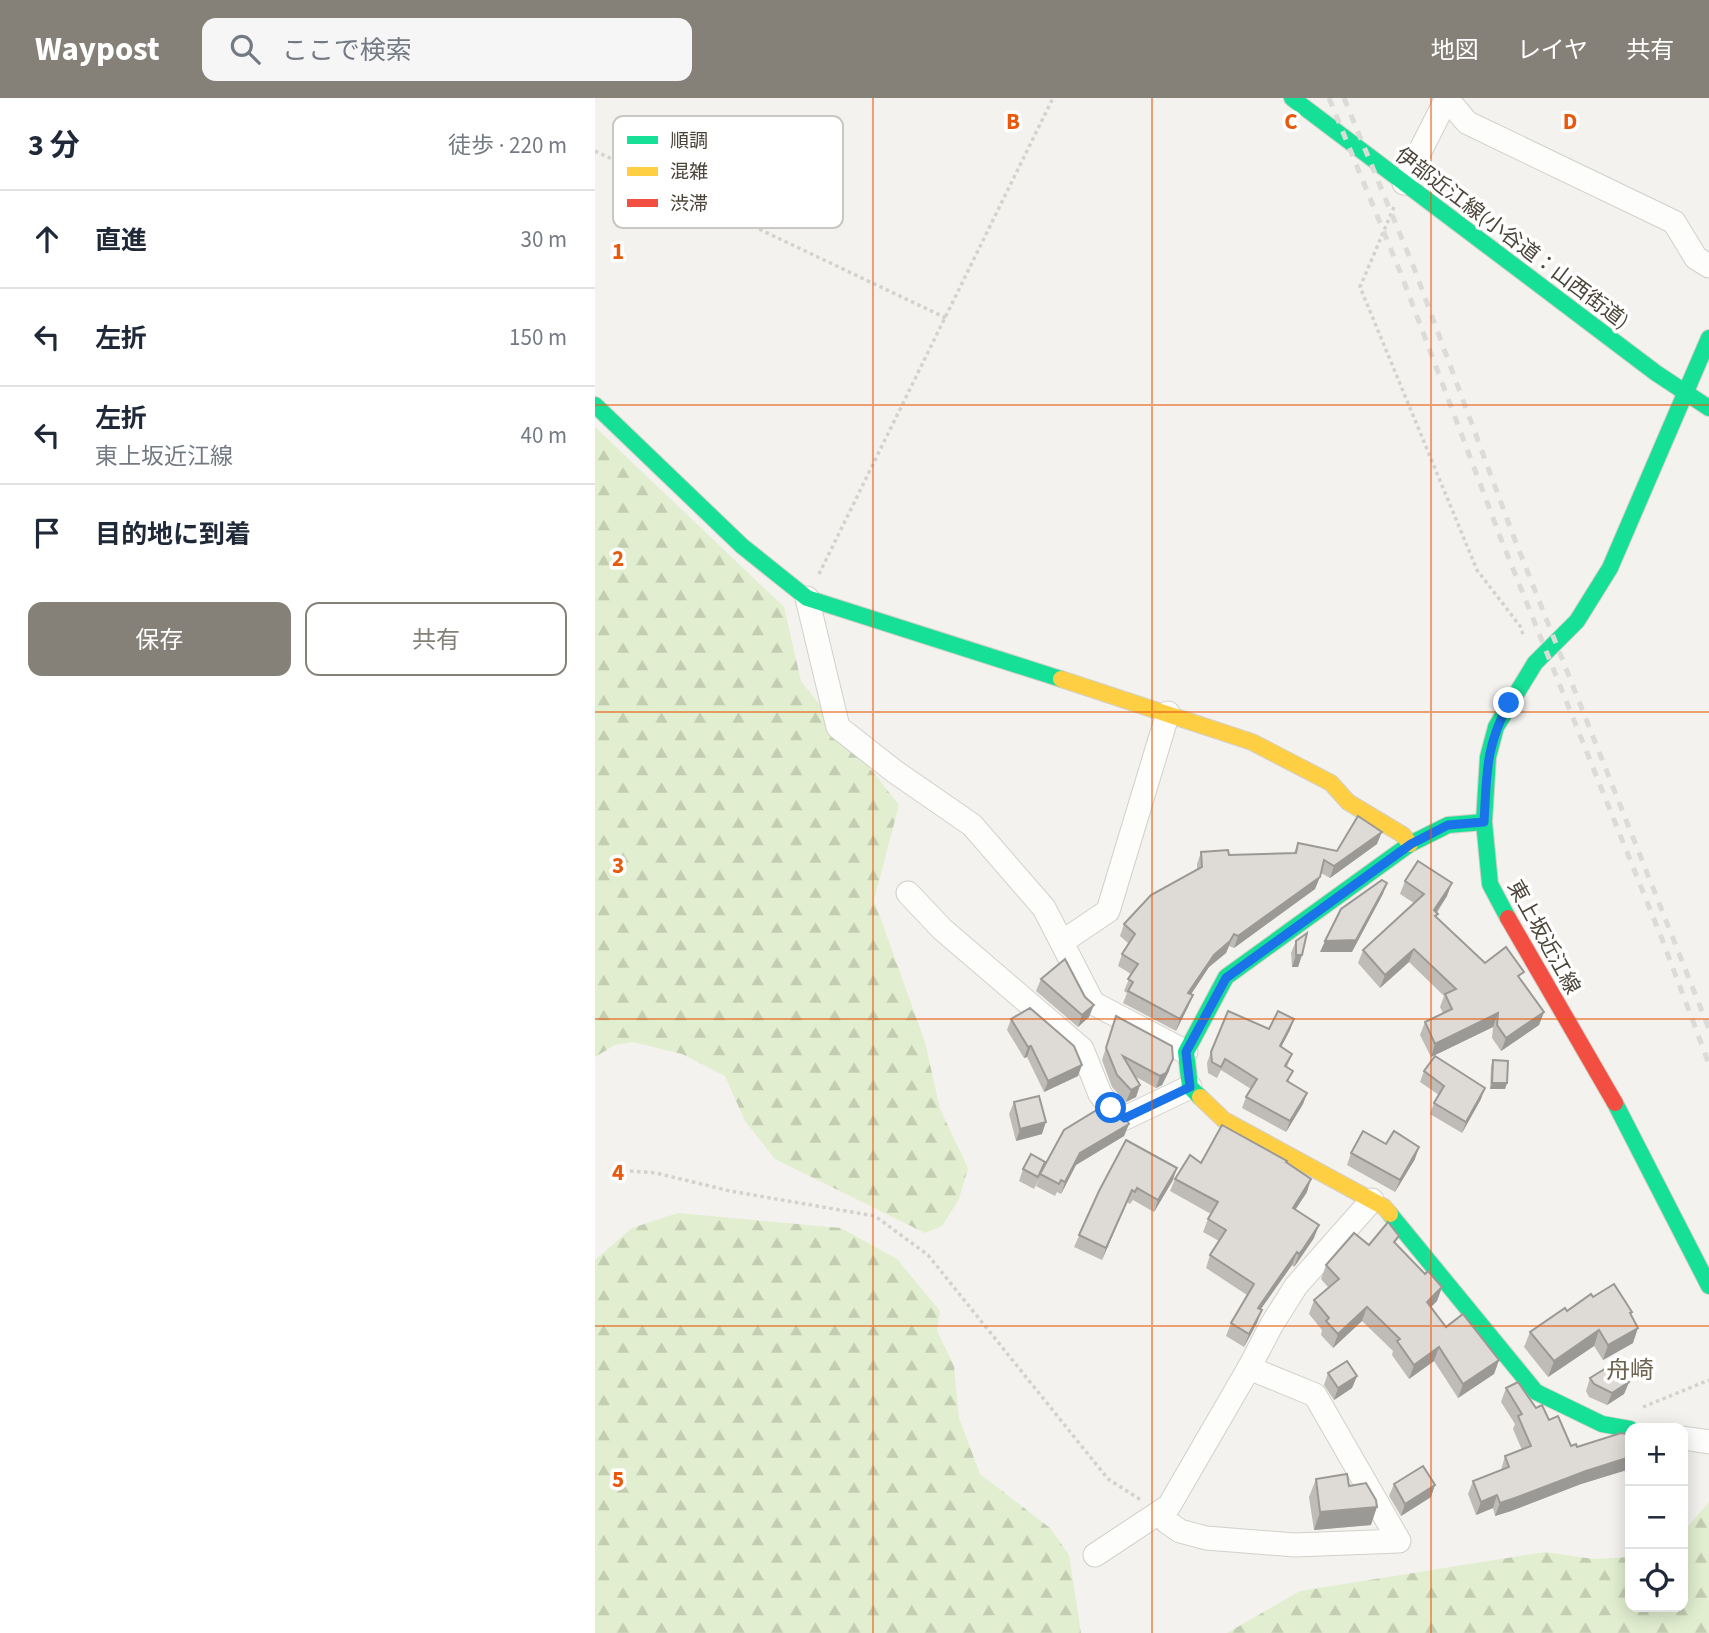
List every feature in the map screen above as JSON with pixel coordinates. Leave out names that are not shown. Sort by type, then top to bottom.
[{"type":"street","name":"伊部近江線(小谷道：山西街道)","points":[[1292,98],[1656,373],[1709,408]]},
{"type":"street","points":[[1404,183],[1447,99],[1459,116],[1468,123],[1674,222],[1696,258],[1709,266]]},
{"type":"street","name":"東上坂近江線","points":[[1709,338],[1610,568],[1577,621],[1535,663],[1496,727],[1488,757],[1484,822],[1490,884],[1525,950],[1602,1078],[1709,1286]]},
{"type":"street","points":[[595,405],[742,546],[807,598],[1252,742],[1331,783],[1348,802],[1403,835],[1411,844]]},
{"type":"street","points":[[807,598],[838,727],[894,771],[972,825],[1044,908],[1093,1003],[1186,1052]]},
{"type":"street","points":[[1062,942],[1108,911],[1168,713]]},
{"type":"street","points":[[1484,822],[1448,825],[1411,844],[1226,978],[1186,1052],[1190,1087],[1224,1120],[1384,1207],[1537,1392],[1602,1424],[1625,1428]]},
{"type":"street","points":[[908,893],[942,929],[1082,1049],[1100,1094],[1111,1108],[1125,1118],[1190,1087]]},
{"type":"street","points":[[1095,1555],[1169,1506],[1296,1286],[1372,1200]]},
{"type":"street","points":[[1160,1512],[1167,1522],[1180,1531],[1206,1538],[1295,1545],[1399,1542],[1315,1395],[1249,1368]]},
{"type":"street","points":[[1688,1439],[1709,1442]]},
{"type":"path","points":[[807,598],[1053,98]]},
{"type":"path","points":[[595,150],[613,159]]},
{"type":"path","points":[[1404,183],[1360,287],[1477,570],[1520,626],[1535,663]]},
{"type":"path","points":[[758,228],[946,318]]},
{"type":"path","points":[[629,1171],[656,1173],[730,1191],[875,1216],[928,1255],[1108,1479],[1160,1512]]},
{"type":"path","points":[[1638,1409],[1709,1380]]},
{"type":"green space","points":[[595,427],[784,607],[801,681],[899,805],[874,900],[925,1042],[940,1109],[968,1168],[959,1199],[942,1226],[925,1233],[775,1159],[745,1121],[725,1076],[682,1054],[633,1042],[615,1045],[595,1057]]},
{"type":"green space","points":[[678,1213],[841,1228],[897,1259],[940,1311],[937,1331],[954,1366],[959,1418],[980,1474],[1050,1528],[1069,1555],[1081,1633],[595,1633],[595,1260],[632,1228]]},
{"type":"green space","points":[[1709,1502],[1709,1633],[1227,1633],[1300,1591],[1545,1552],[1593,1559],[1625,1557],[1625,1612],[1688,1612],[1688,1526]]},
{"type":"building","points":[[1358,816],[1382,832],[1334,866],[1324,860],[1320,877],[1238,936],[1234,934],[1214,955],[1188,993],[1193,995],[1180,1019],[1128,991],[1133,982],[1128,979],[1138,964],[1122,954],[1135,934],[1124,924],[1151,895],[1202,867],[1201,852],[1228,850],[1229,855],[1296,853],[1298,843],[1337,851]]},
{"type":"building","points":[[1418,861],[1452,883],[1434,910],[1438,914],[1435,916],[1485,963],[1506,947],[1524,972],[1518,976],[1544,1012],[1506,1038],[1497,1025],[1498,1013],[1435,1044],[1425,1022],[1452,1009],[1445,994],[1456,989],[1414,949],[1385,975],[1363,950],[1424,894],[1405,881]]},
{"type":"building","points":[[1382,880],[1387,883],[1356,940],[1325,941],[1341,909]]},
{"type":"building","points":[[1307,933],[1302,955],[1296,955],[1296,941]]},
{"type":"building","points":[[1065,959],[1085,997],[1094,1005],[1082,1015],[1041,979]]},
{"type":"building","points":[[1030,1008],[1074,1046],[1082,1065],[1048,1081],[1031,1046],[1028,1047],[1011,1019]]},
{"type":"building","points":[[1228,1011],[1269,1029],[1278,1011],[1294,1019],[1280,1046],[1292,1054],[1285,1066],[1293,1071],[1287,1081],[1307,1093],[1290,1121],[1246,1097],[1257,1079],[1225,1059],[1221,1067],[1212,1062],[1211,1052]]},
{"type":"building","points":[[1116,1016],[1172,1046],[1173,1059],[1166,1073],[1160,1076],[1123,1056],[1140,1085],[1131,1090],[1117,1075],[1106,1048]]},
{"type":"building","points":[[1435,1056],[1485,1088],[1466,1122],[1434,1103],[1444,1086],[1424,1071]]},
{"type":"building","points":[[1493,1060],[1508,1061],[1507,1083],[1492,1083]]},
{"type":"building","points":[[1039,1096],[1046,1122],[1020,1129],[1014,1102]]},
{"type":"building","points":[[1105,1105],[1129,1124],[1080,1153],[1065,1182],[1061,1180],[1059,1184],[1040,1174],[1064,1130]]},
{"type":"building","points":[[1222,1125],[1287,1161],[1311,1179],[1293,1208],[1319,1225],[1258,1308],[1262,1310],[1249,1334],[1231,1323],[1254,1284],[1210,1255],[1226,1230],[1208,1219],[1218,1202],[1175,1179],[1190,1155],[1201,1163]]},
{"type":"building","points":[[1363,1131],[1386,1144],[1394,1131],[1419,1147],[1400,1180],[1351,1153]]},
{"type":"building","points":[[1126,1140],[1177,1168],[1158,1200],[1137,1188],[1135,1192],[1132,1190],[1106,1248],[1079,1235]]},
{"type":"building","points":[[1031,1154],[1045,1162],[1038,1177],[1023,1169]]},
{"type":"building","points":[[1388,1222],[1399,1236],[1394,1242],[1425,1274],[1428,1271],[1442,1287],[1427,1302],[1446,1327],[1463,1314],[1499,1360],[1463,1384],[1439,1347],[1414,1365],[1397,1341],[1400,1339],[1367,1307],[1338,1334],[1326,1321],[1329,1318],[1314,1300],[1339,1279],[1326,1265],[1354,1233],[1369,1245]]},
{"type":"building","points":[[1614,1284],[1632,1312],[1630,1313],[1638,1328],[1608,1345],[1599,1330],[1554,1361],[1530,1332],[1565,1308],[1567,1311],[1591,1294],[1593,1297]]},
{"type":"building","points":[[1347,1361],[1357,1376],[1338,1388],[1328,1373]]},
{"type":"building","points":[[1616,1362],[1629,1382],[1612,1393],[1594,1384],[1590,1378]]},
{"type":"building","points":[[1518,1382],[1536,1408],[1542,1405],[1549,1420],[1558,1416],[1571,1446],[1576,1444],[1577,1447],[1625,1434],[1625,1459],[1500,1503],[1497,1495],[1481,1502],[1473,1481],[1509,1467],[1505,1456],[1531,1446],[1518,1416],[1522,1414],[1506,1388]]},
{"type":"building","points":[[1423,1466],[1435,1485],[1405,1504],[1394,1484]]},
{"type":"building","points":[[1347,1474],[1349,1486],[1366,1483],[1377,1507],[1320,1512],[1316,1479]]},
{"type":"railway","points":[[1329,98],[1401,274],[1501,539],[1662,939],[1709,1064]]},
{"type":"railway","points":[[1344,98],[1414,268],[1513,535],[1709,1029]]},
{"type":"traffic: fast","points":[[1292,98],[1656,373],[1709,408]]},
{"type":"traffic: fast","points":[[1508,918],[1490,884],[1484,822],[1488,757],[1496,727],[1535,663],[1577,621],[1610,568],[1709,338]]},
{"type":"traffic: fast","points":[[595,405],[742,546],[807,598],[1061,679]]},
{"type":"traffic: fast","points":[[1200,1097],[1190,1087],[1186,1052],[1226,977],[1410,844],[1448,825],[1484,822]]},
{"type":"traffic: fast","points":[[1615,1103],[1709,1286]]},
{"type":"traffic: fast","points":[[1390,1214],[1536,1392],[1602,1424],[1625,1428]]},
{"type":"traffic: slow","points":[[1061,679],[1252,742],[1331,783],[1348,802],[1403,835],[1410,844]]},
{"type":"traffic: slow","points":[[1200,1097],[1224,1120],[1384,1207],[1390,1214]]},
{"type":"traffic: jam","points":[[1508,918],[1615,1103]]},
{"type":"district","name":"舟崎","points":[[1630,1370]]},
{"type":"route","points":[[1111,1108],[1125,1118],[1190,1087],[1186,1052],[1226,978],[1411,844],[1448,825],[1484,822],[1488,757],[1496,727],[1509,703]]}]
